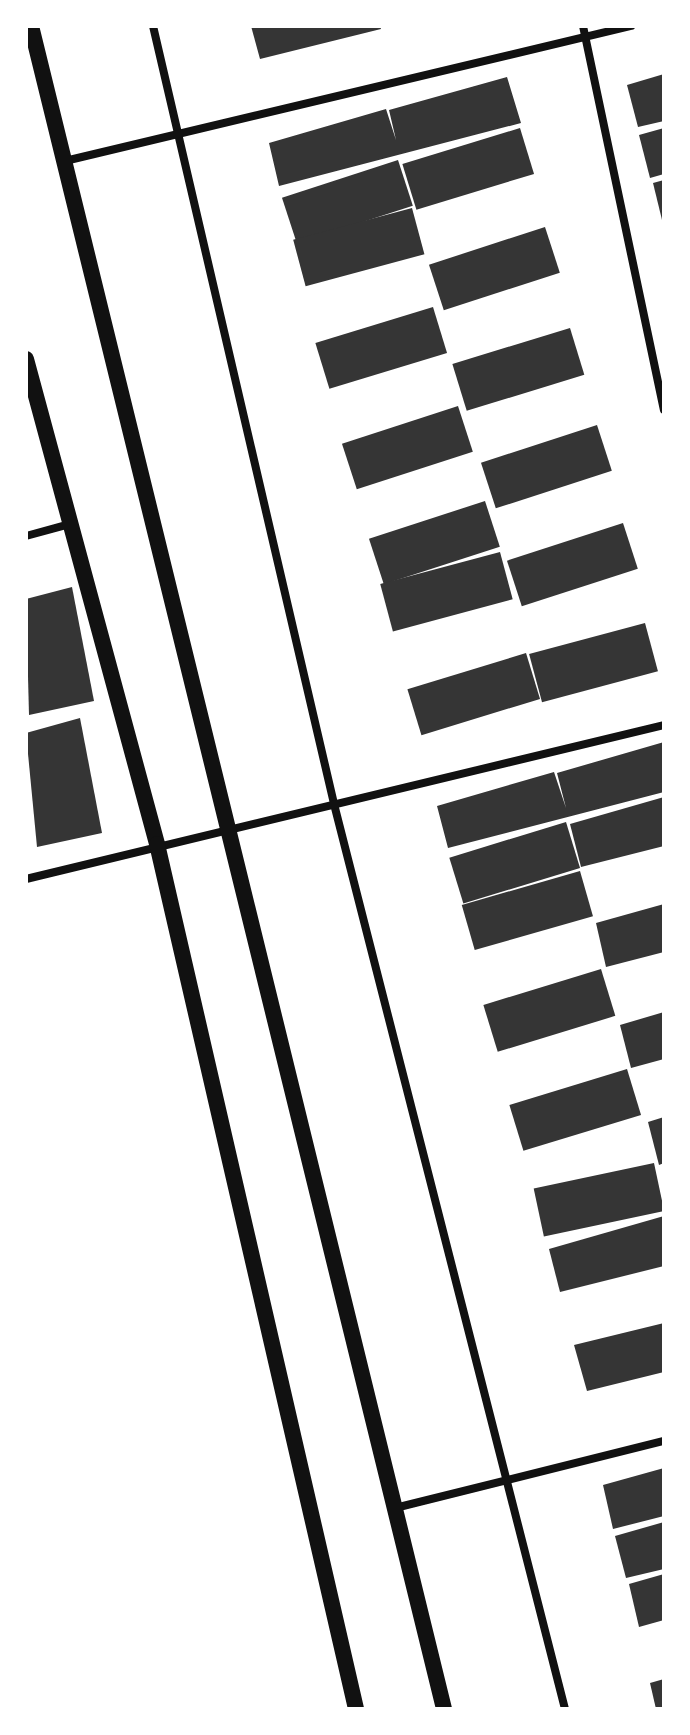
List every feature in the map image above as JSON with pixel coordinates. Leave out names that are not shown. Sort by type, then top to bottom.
[{"type":"main road","points":[[31,26],[225,830],[444,1709]]},
{"type":"main road","points":[[26,359],[157,844],[356,1709]]},
{"type":"street","points":[[153,26],[334,804],[565,1709]]},
{"type":"street","points":[[583,26],[664,410]]},
{"type":"street","points":[[64,161],[631,26]]},
{"type":"street","points":[[26,536],[70,524]]},
{"type":"street","points":[[26,879],[157,844],[664,725]]},
{"type":"street","points":[[394,1508],[664,1441]]},
{"type":"building","points":[[251,26],[380,26],[381,29],[260,59]]},
{"type":"building","points":[[664,74],[664,121],[638,127],[627,85]]},
{"type":"building","points":[[507,77],[521,123],[279,186],[269,143],[386,109],[396,140],[389,110]]},
{"type":"building","points":[[520,128],[534,174],[416,210],[402,164]]},
{"type":"building","points":[[664,128],[664,174],[650,178],[639,135]]},
{"type":"building","points":[[398,160],[413,206],[297,243],[282,198]]},
{"type":"building","points":[[664,180],[664,224],[663,224],[653,183]]},
{"type":"building","points":[[412,208],[424,254],[306,286],[293,240]]},
{"type":"building","points":[[545,227],[560,273],[444,310],[429,265]]},
{"type":"building","points":[[433,307],[447,353],[329,389],[315,343]]},
{"type":"building","points":[[570,328],[584,375],[467,411],[452,364]]},
{"type":"building","points":[[458,406],[473,452],[357,489],[342,444]]},
{"type":"building","points":[[597,425],[612,471],[496,508],[481,463]]},
{"type":"building","points":[[485,501],[500,547],[384,584],[369,539]]},
{"type":"building","points":[[623,523],[638,569],[522,606],[507,561]]},
{"type":"building","points":[[500,552],[513,599],[393,631],[380,584]]},
{"type":"building","points":[[72,587],[94,701],[29,715],[26,599]]},
{"type":"building","points":[[645,623],[658,671],[542,702],[529,654]]},
{"type":"building","points":[[526,653],[540,699],[421,735],[407,689]]},
{"type":"building","points":[[80,718],[102,833],[37,847],[26,733]]},
{"type":"building","points":[[664,742],[664,792],[448,848],[437,806],[554,772],[566,808],[557,773]]},
{"type":"building","points":[[664,797],[664,846],[581,867],[570,824]]},
{"type":"building","points":[[566,822],[580,868],[463,904],[449,858]]},
{"type":"building","points":[[580,871],[593,916],[475,950],[462,905]]},
{"type":"building","points":[[664,904],[664,952],[606,967],[596,923]]},
{"type":"building","points":[[601,969],[615,1016],[498,1052],[483,1005]]},
{"type":"building","points":[[664,1012],[664,1059],[631,1068],[620,1025]]},
{"type":"building","points":[[627,1069],[641,1115],[523,1151],[509,1105]]},
{"type":"building","points":[[664,1117],[664,1163],[659,1165],[648,1122]]},
{"type":"building","points":[[654,1163],[664,1211],[544,1237],[534,1189]]},
{"type":"building","points":[[664,1216],[664,1266],[560,1292],[549,1249]]},
{"type":"building","points":[[664,1323],[664,1372],[587,1391],[574,1345]]},
{"type":"building","points":[[664,1468],[664,1516],[613,1529],[603,1485]]},
{"type":"building","points":[[664,1522],[664,1569],[626,1578],[615,1536]]},
{"type":"building","points":[[664,1574],[664,1620],[639,1627],[629,1584]]},
{"type":"building","points":[[664,1679],[664,1709],[656,1709],[650,1683]]}]
